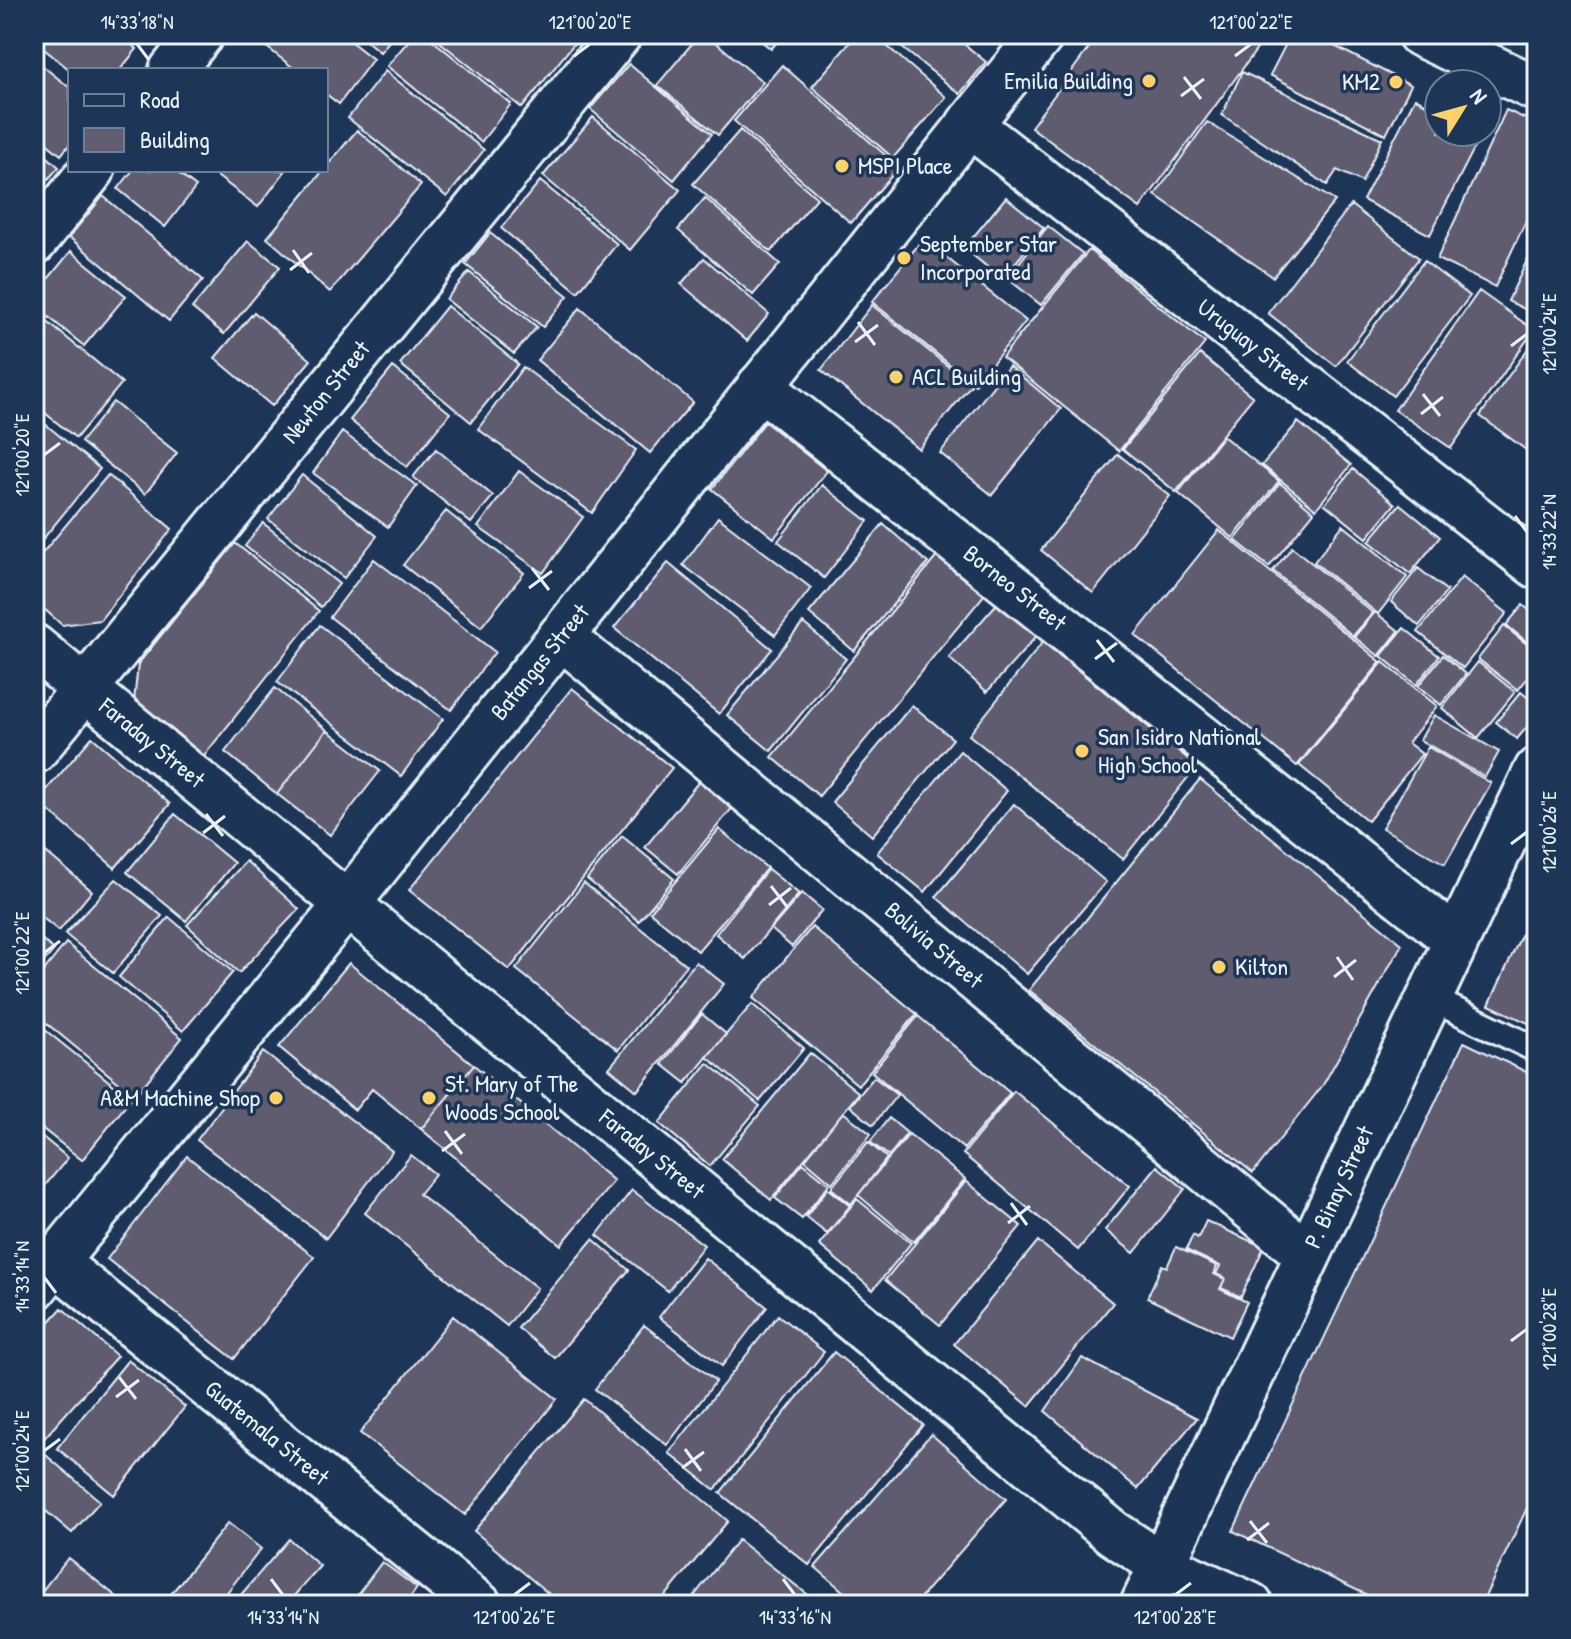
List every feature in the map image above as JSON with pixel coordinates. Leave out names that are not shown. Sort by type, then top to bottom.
[{"type":"street","points":[[174,68],[201,34]]},
{"type":"street","name":"Newton Street","points":[[34,751],[619,34]]},
{"type":"street","name":"Batangas Street","points":[[45,1275],[348,903],[1042,34]]},
{"type":"street","points":[[1420,34],[1537,89]]},
{"type":"street","name":"Uruguay Street","points":[[969,124],[1537,566]]},
{"type":"street","points":[[34,242],[90,172]]},
{"type":"street","name":"Borneo Street","points":[[760,386],[1456,940]]},
{"type":"street","name":"Bolivia Street","points":[[561,636],[1308,1255]]},
{"type":"street","name":"Faraday Street","points":[[34,647],[1113,1533],[1162,1565],[1250,1605]]},
{"type":"street","name":"P. Binay Street","points":[[1143,1605],[1537,770]]},
{"type":"street","name":"Guatemala Street","points":[[45,1275],[479,1605]]},
{"type":"lane","points":[[1428,997],[1537,1050]]},
{"type":"building","points":[[34,34],[119,34],[137,49],[122,68],[68,68],[34,41]]},
{"type":"building","points":[[250,34],[341,34],[373,59],[339,104],[328,96],[328,68],[293,68]]},
{"type":"building","points":[[358,34],[395,34],[380,52]]},
{"type":"building","points":[[414,34],[425,34],[511,104],[481,142],[387,66]]},
{"type":"building","points":[[430,34],[569,34],[577,40],[522,108]]},
{"type":"building","points":[[700,34],[706,34],[763,82],[718,135],[657,85]]},
{"type":"building","points":[[753,34],[784,34],[771,49]]},
{"type":"building","points":[[857,34],[873,34],[946,97],[893,158],[812,87]]},
{"type":"building","points":[[885,34],[952,34],[986,62],[960,94]]},
{"type":"building","name":"Emilia Building","points":[[1099,34],[1268,34],[1140,208],[1031,127]]},
{"type":"building","points":[[1291,34],[1311,34],[1411,85],[1386,135],[1270,75]]},
{"type":"building","points":[[34,59],[68,86],[68,146],[61,155],[34,133]]},
{"type":"building","points":[[629,64],[712,134],[674,180],[590,109]]},
{"type":"building","points":[[782,65],[899,167],[851,223],[734,121]]},
{"type":"building","points":[[385,71],[484,150],[447,197],[348,118]]},
{"type":"building","points":[[1242,72],[1382,139],[1362,182],[1337,170],[1327,185],[1222,115]]},
{"type":"building","points":[[1415,98],[1423,102],[1423,148],[1474,148],[1430,235],[1363,200]]},
{"type":"building","points":[[1506,110],[1537,124],[1537,197],[1495,287],[1437,259],[1488,148],[1503,148],[1503,116]]},
{"type":"building","points":[[593,117],[680,190],[630,250],[543,176]]},
{"type":"building","points":[[1207,122],[1335,201],[1273,277],[1155,195]]},
{"type":"building","points":[[357,130],[421,185],[330,292],[267,238],[322,172],[328,172],[328,165]]},
{"type":"building","points":[[740,130],[817,198],[771,252],[693,184]]},
{"type":"building","points":[[34,145],[59,167],[34,195]]},
{"type":"building","points":[[131,172],[177,172],[196,187],[165,227],[118,189]]},
{"type":"building","points":[[212,172],[284,172],[258,207]]},
{"type":"building","points":[[540,181],[617,244],[578,292],[501,228]]},
{"type":"building","points":[[103,196],[203,280],[169,321],[69,237]]},
{"type":"building","points":[[1006,197],[1044,228],[1002,279],[964,248]]},
{"type":"building","points":[[705,198],[780,264],[753,295],[678,230]]},
{"type":"building","points":[[1351,205],[1419,258],[1336,366],[1268,313]]},
{"type":"building","points":[[1048,226],[1083,254],[1041,305],[1007,278]]},
{"type":"building","points":[[490,233],[568,296],[543,327],[465,264]]},
{"type":"building","points":[[923,239],[1026,321],[975,385],[872,302]]},
{"type":"building","points":[[1537,239],[1537,315],[1508,301]]},
{"type":"building","points":[[248,241],[280,267],[224,334],[192,308]]},
{"type":"building","points":[[1089,250],[1205,343],[1119,451],[1002,357]]},
{"type":"building","points":[[71,251],[126,296],[84,346],[34,305],[34,296]]},
{"type":"building","points":[[704,258],[769,314],[747,341],[681,284]]},
{"type":"building","points":[[1424,261],[1470,296],[1393,396],[1347,361]]},
{"type":"building","points":[[469,272],[537,327],[514,354],[446,299]]},
{"type":"building","points":[[1479,291],[1534,330],[1451,448],[1395,410]]},
{"type":"building","name":"ACL Building","points":[[872,305],[971,385],[919,449],[821,370]]},
{"type":"building","points":[[447,306],[518,364],[471,422],[400,364]]},
{"type":"building","points":[[580,308],[693,402],[650,453],[537,360]]},
{"type":"building","points":[[34,311],[122,383],[76,438],[34,404]]},
{"type":"building","points":[[254,312],[311,360],[272,406],[215,358]]},
{"type":"building","points":[[1537,336],[1537,449],[1533,455],[1480,416]]},
{"type":"building","points":[[1200,354],[1253,397],[1176,492],[1123,449]]},
{"type":"building","points":[[1009,366],[1061,409],[992,495],[940,453]]},
{"type":"building","points":[[393,367],[450,413],[407,467],[350,420]]},
{"type":"building","points":[[523,367],[636,450],[592,513],[478,429]]},
{"type":"building","points":[[113,402],[177,453],[145,494],[81,442]]},
{"type":"building","points":[[34,415],[100,469],[34,550]]},
{"type":"building","points":[[765,422],[827,471],[774,538],[712,489]]},
{"type":"building","points":[[1298,422],[1351,465],[1316,509],[1262,465]]},
{"type":"building","points":[[342,432],[417,486],[388,527],[313,473]]},
{"type":"building","points":[[1223,436],[1279,481],[1233,538],[1178,493]]},
{"type":"building","points":[[436,449],[493,496],[471,523],[413,477]]},
{"type":"building","points":[[1118,454],[1170,496],[1093,593],[1041,550]]},
{"type":"building","points":[[1353,469],[1395,504],[1367,538],[1325,504]]},
{"type":"building","points":[[519,471],[583,517],[543,573],[478,527]]},
{"type":"building","points":[[108,475],[172,529],[100,620],[62,625],[34,600],[34,563]]},
{"type":"building","points":[[302,475],[377,536],[344,578],[268,519]]},
{"type":"building","points":[[1280,483],[1314,512],[1269,567],[1235,540]]},
{"type":"building","points":[[822,485],[868,521],[824,578],[778,541]]},
{"type":"building","points":[[1400,504],[1440,537],[1410,574],[1369,541]]},
{"type":"building","points":[[446,511],[524,573],[481,627],[403,565]]},
{"type":"building","points":[[718,517],[811,588],[775,635],[683,565]]},
{"type":"building","points":[[263,523],[339,584],[321,607],[245,546]]},
{"type":"building","points":[[883,524],[928,563],[854,651],[809,613]]},
{"type":"building","points":[[1343,525],[1407,577],[1378,614],[1314,562]]},
{"type":"building","points":[[1219,530],[1381,662],[1297,766],[1135,635]]},
{"type":"building","points":[[235,543],[319,611],[203,757],[134,702],[138,664]]},
{"type":"building","points":[[1292,547],[1373,613],[1353,636],[1273,571]]},
{"type":"building","points":[[938,555],[985,594],[819,796],[772,757]]},
{"type":"building","points":[[374,559],[495,652],[451,710],[330,617]]},
{"type":"building","points":[[668,563],[772,649],[719,714],[614,628]]},
{"type":"building","points":[[1418,568],[1447,591],[1419,626],[1391,602]]},
{"type":"building","points":[[1462,577],[1507,613],[1463,668],[1418,632]]},
{"type":"building","points":[[1002,598],[1041,631],[987,692],[949,658]]},
{"type":"building","points":[[1523,605],[1537,617],[1537,650],[1506,625]]},
{"type":"building","points":[[1375,612],[1399,631],[1379,656],[1354,637]]},
{"type":"building","points":[[803,623],[846,659],[771,751],[727,715]]},
{"type":"building","points":[[320,625],[443,719],[401,776],[277,682]]},
{"type":"building","points":[[1504,626],[1537,652],[1537,666],[1518,690],[1478,659]]},
{"type":"building","points":[[1404,628],[1439,656],[1416,685],[1381,656]]},
{"type":"building","name":"San Isidro National High School","points":[[1043,642],[1197,766],[1123,859],[969,735]]},
{"type":"building","points":[[1443,655],[1466,674],[1441,705],[1418,686]]},
{"type":"building","points":[[1383,662],[1437,706],[1408,743],[1422,754],[1368,821],[1299,765]]},
{"type":"building","points":[[1478,662],[1515,692],[1478,738],[1442,708]]},
{"type":"building","points":[[275,688],[327,730],[277,794],[225,752]]},
{"type":"building","points":[[572,688],[672,768],[509,970],[409,890]]},
{"type":"building","points":[[1521,692],[1537,705],[1537,715],[1517,739],[1496,722]]},
{"type":"building","points":[[912,705],[953,739],[872,836],[832,802]]},
{"type":"building","points":[[1434,715],[1499,752],[1485,777],[1420,740]]},
{"type":"building","points":[[327,730],[380,771],[330,835],[277,794]]},
{"type":"building","points":[[92,737],[170,804],[115,868],[37,801]]},
{"type":"building","points":[[1428,747],[1491,783],[1445,864],[1382,828]]},
{"type":"building","points":[[960,751],[1007,791],[925,892],[877,853]]},
{"type":"building","points":[[701,779],[734,806],[678,874],[645,847]]},
{"type":"building","name":"Kilton","points":[[1200,779],[1402,944],[1323,1085],[1253,1173],[1029,990]]},
{"type":"building","points":[[1014,804],[1106,882],[1027,974],[936,897]]},
{"type":"building","points":[[175,814],[234,863],[186,921],[127,872]]},
{"type":"building","points":[[719,829],[767,868],[698,951],[650,912]]},
{"type":"building","points":[[622,836],[674,879],[639,921],[587,879]]},
{"type":"building","points":[[34,842],[92,891],[59,931],[34,911]]},
{"type":"building","points":[[246,861],[299,909],[239,973],[187,925]]},
{"type":"building","points":[[768,869],[799,894],[745,959],[716,934]]},
{"type":"building","points":[[116,879],[162,916],[113,973],[65,934]]},
{"type":"building","points":[[584,883],[686,965],[618,1050],[516,969]]},
{"type":"building","points":[[802,893],[822,910],[792,947],[771,929]]},
{"type":"building","points":[[1537,901],[1537,1027],[1489,1005]]},
{"type":"building","points":[[169,917],[233,972],[183,1031],[119,977]]},
{"type":"building","points":[[812,927],[917,1014],[858,1085],[753,998]]},
{"type":"building","points":[[34,933],[54,950],[34,973]]},
{"type":"building","points":[[66,943],[182,1038],[135,1096],[34,1013],[34,983]]},
{"type":"building","points":[[315,958],[327,968],[290,1013],[278,1003]]},
{"type":"building","points":[[696,962],[724,984],[637,1091],[609,1068]]},
{"type":"building","points":[[349,963],[474,1065],[421,1129],[372,1089],[355,1110],[279,1047]]},
{"type":"building","points":[[752,1004],[804,1048],[760,1101],[707,1057]]},
{"type":"building","points":[[702,1014],[726,1034],[686,1083],[662,1064]]},
{"type":"building","points":[[918,1016],[1010,1093],[964,1149],[872,1072]]},
{"type":"building","points":[[34,1021],[131,1099],[82,1160],[34,1122]]},
{"type":"building","points":[[1464,1042],[1537,1077],[1537,1487],[1481,1605],[1388,1605],[1233,1531]]},
{"type":"building","points":[[263,1052],[392,1151],[326,1238],[197,1140]]},
{"type":"building","points":[[810,1053],[859,1093],[771,1200],[722,1159]]},
{"type":"building","points":[[708,1063],[760,1106],[710,1166],[659,1123]]},
{"type":"building","points":[[474,1065],[614,1181],[561,1245],[421,1129]]},
{"type":"building","points":[[874,1077],[897,1095],[873,1125],[850,1106]]},
{"type":"building","points":[[1014,1091],[1130,1186],[1078,1250],[963,1154]]},
{"type":"building","points":[[843,1112],[871,1134],[832,1183],[805,1160]]},
{"type":"building","points":[[889,1118],[907,1133],[889,1156],[870,1142]]},
{"type":"building","points":[[34,1130],[68,1158],[34,1199]]},
{"type":"building","points":[[909,1134],[965,1179],[914,1242],[858,1195]]},
{"type":"building","points":[[868,1142],[887,1158],[851,1204],[831,1188]]},
{"type":"building","points":[[411,1155],[435,1174],[419,1194],[537,1288],[507,1326],[365,1213]]},
{"type":"building","points":[[187,1156],[314,1257],[234,1359],[107,1259]]},
{"type":"building","points":[[803,1163],[829,1184],[802,1219],[775,1198]]},
{"type":"building","points":[[1157,1166],[1185,1189],[1134,1253],[1105,1230]]},
{"type":"building","points":[[966,1181],[1021,1226],[940,1325],[885,1280]]},
{"type":"building","points":[[828,1188],[850,1206],[827,1234],[806,1217]]},
{"type":"building","points":[[632,1190],[704,1245],[668,1291],[597,1235]]},
{"type":"building","points":[[857,1199],[911,1243],[873,1290],[819,1245]]},
{"type":"building","points":[[1206,1221],[1264,1247],[1241,1297],[1221,1288],[1225,1278],[1216,1274],[1220,1266],[1186,1250],[1193,1235],[1198,1238]]},
{"type":"building","points":[[593,1239],[629,1270],[555,1358],[518,1328]]},
{"type":"building","points":[[1038,1241],[1113,1303],[1029,1406],[954,1344]]},
{"type":"building","points":[[1176,1247],[1217,1266],[1214,1274],[1225,1279],[1220,1289],[1247,1302],[1230,1337],[1147,1298],[1162,1265],[1167,1267]]},
{"type":"building","points":[[705,1258],[767,1307],[722,1366],[659,1317]]},
{"type":"building","points":[[62,1308],[117,1356],[40,1443],[34,1438],[34,1339]]},
{"type":"building","points":[[778,1315],[824,1352],[715,1490],[669,1453]]},
{"type":"building","points":[[453,1316],[557,1399],[465,1515],[360,1433]]},
{"type":"building","points":[[644,1325],[716,1381],[667,1445],[595,1389]]},
{"type":"building","points":[[834,1352],[923,1425],[809,1565],[720,1493]]},
{"type":"building","points":[[1082,1358],[1197,1418],[1138,1489],[1045,1411]]},
{"type":"building","points":[[128,1360],[185,1407],[114,1495],[57,1448]]},
{"type":"building","points":[[584,1399],[728,1521],[658,1605],[562,1605],[474,1531]]},
{"type":"building","points":[[931,1434],[1006,1499],[914,1605],[859,1605],[815,1567]]},
{"type":"building","points":[[34,1445],[100,1501],[72,1533],[34,1501]]},
{"type":"building","points":[[228,1523],[261,1549],[217,1605],[162,1605]]},
{"type":"building","points":[[289,1539],[320,1566],[286,1605],[232,1605]]},
{"type":"building","points":[[738,1540],[821,1605],[687,1605]]},
{"type":"building","points":[[68,1558],[127,1605],[34,1605]]},
{"type":"building","points":[[382,1562],[417,1588],[405,1605],[350,1605]]},
{"type":"place","name":"Emilia Building","points":[[1149,81]]},
{"type":"place","name":"KM2","points":[[1396,82]]},
{"type":"place","name":"MSPI Place","points":[[842,166]]},
{"type":"place","name":"September Star Incorporated","points":[[904,258]]},
{"type":"place","name":"ACL Building","points":[[896,377]]},
{"type":"place","name":"San Isidro National High School","points":[[1082,751]]},
{"type":"place","name":"Kilton","points":[[1219,967]]},
{"type":"place","name":"A&M Machine Shop","points":[[276,1098]]},
{"type":"place","name":"St. Mary of The Woods School","points":[[429,1098]]}]
